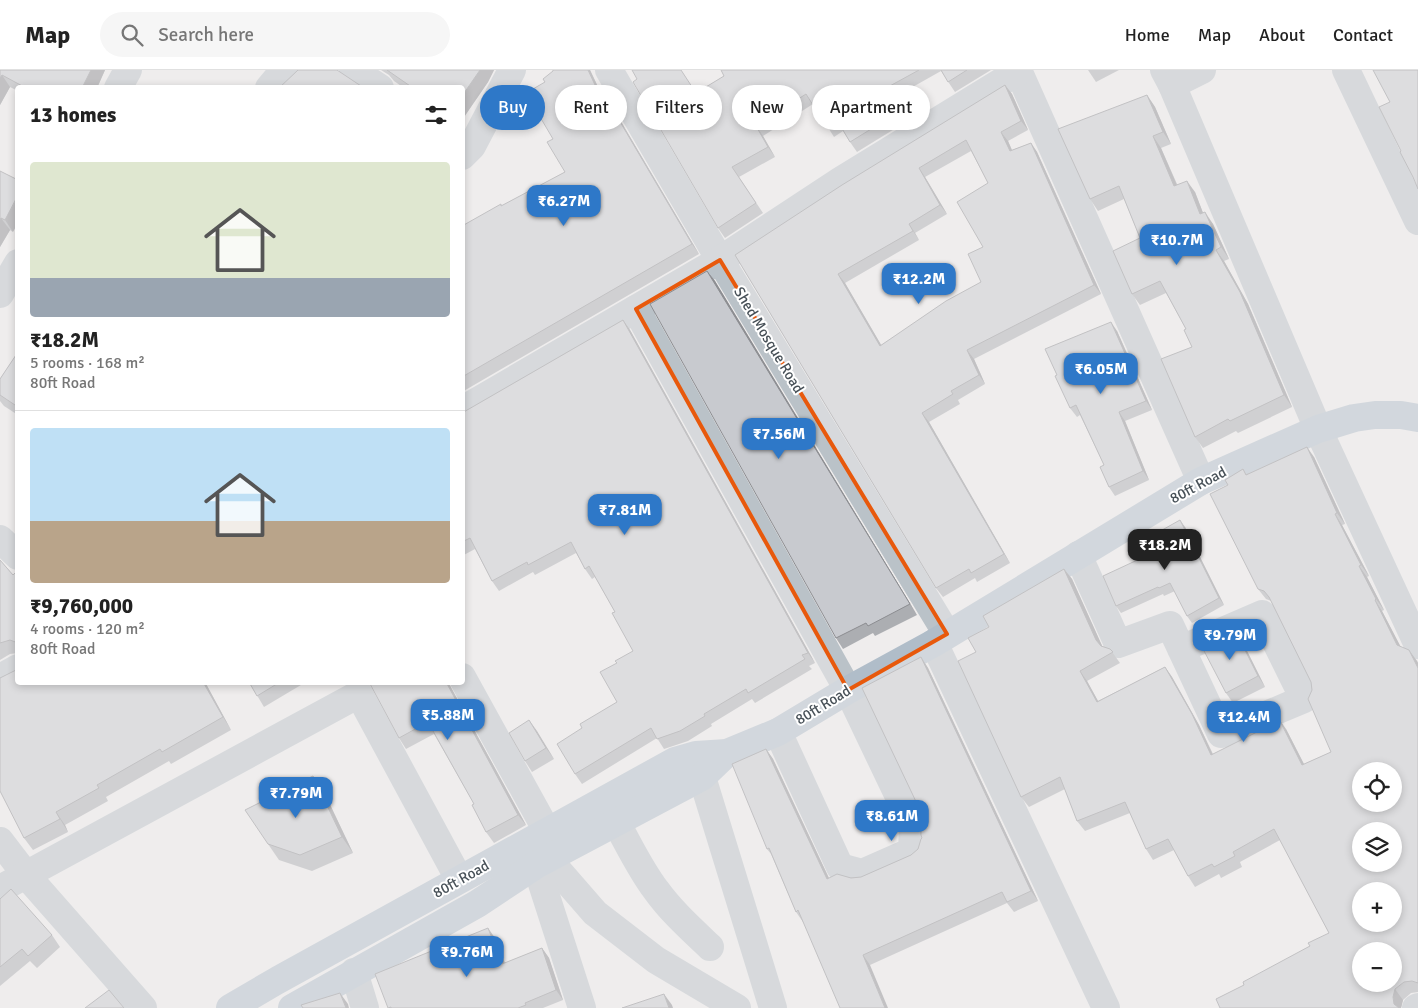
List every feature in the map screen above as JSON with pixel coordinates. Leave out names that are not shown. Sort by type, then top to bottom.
[{"type":"main road","name":"80ft Road","points":[[230,1008],[459,880],[548,852],[675,761],[696,755],[727,753],[778,732],[848,690],[940,639],[1201,481],[1318,429],[1354,418],[1412,413]]},
{"type":"main road","points":[[292,1008],[477,904],[548,852],[616,822],[702,777],[727,753]]},
{"type":"street","points":[[120,85],[128,70]]},
{"type":"street","points":[[272,85],[284,70]]},
{"type":"street","points":[[353,70],[376,85]]},
{"type":"street","points":[[466,147],[512,70]]},
{"type":"street","name":"Shed Mosque Road","points":[[609,70],[940,639],[1106,1008]]},
{"type":"street","points":[[465,408],[720,260],[840,180],[1018,70],[1201,481]]},
{"type":"street","points":[[1202,70],[1168,77],[1318,429],[1418,645]]},
{"type":"street","points":[[1346,70],[1418,220]]},
{"type":"street","points":[[636,309],[848,690],[913,826],[912,851],[862,872],[840,867],[778,732]]},
{"type":"street","points":[[0,539],[15,553]]},
{"type":"street","points":[[1078,555],[1118,644],[1170,625],[1181,649],[1221,734],[1304,699],[1262,614],[1181,649]]},
{"type":"street","points":[[0,678],[15,670]]},
{"type":"street","points":[[465,683],[548,852],[595,913],[656,960],[737,1008]]},
{"type":"street","points":[[0,890],[360,694],[459,880]]},
{"type":"street","points":[[702,777],[773,1008]]},
{"type":"street","points":[[616,822],[638,863],[656,891],[681,920],[710,947]]},
{"type":"street","points":[[0,841],[26,875],[143,1008]]},
{"type":"street","points":[[548,852],[582,1008]]},
{"type":"street","points":[[354,972],[365,1008]]},
{"type":"highlighted area","points":[[720,260],[947,634],[848,690],[636,309]]},
{"type":"building","points":[[0,70],[91,70],[84,85],[20,85],[2,75],[0,78]]},
{"type":"building","points":[[298,70],[337,70],[360,85],[282,85]]},
{"type":"building","points":[[387,70],[480,70],[465,92],[465,85],[409,85]]},
{"type":"building","points":[[553,70],[588,70],[595,85],[555,85],[555,130],[625,130],[692,244],[465,375],[465,224],[565,172],[547,142],[553,139],[545,125],[545,85],[540,85],[545,82],[543,79]]},
{"type":"building","points":[[632,70],[681,70],[691,85],[637,85],[637,89],[633,82],[637,79]]},
{"type":"building","points":[[721,70],[919,70],[892,85],[812,85],[812,103],[806,94],[802,97],[802,85],[732,85],[732,130],[758,130],[768,147],[732,167],[756,203],[718,228],[661,130],[722,130],[722,85],[709,85],[724,76]]},
{"type":"building","points":[[941,70],[967,70],[948,82]]},
{"type":"building","points":[[1373,70],[1418,70],[1418,189],[1379,107],[1390,102]]},
{"type":"building","points":[[1005,85],[1021,121],[1001,132],[1010,151],[1031,143],[1094,285],[967,350],[979,375],[951,391],[953,394],[922,413],[1004,554],[971,573],[969,569],[936,588],[735,255],[842,185]],"holes":[[[966,140],[988,183],[957,202],[983,247],[968,254],[981,282],[946,301],[880,346],[838,274],[913,231],[909,224],[940,205],[919,168]]]},
{"type":"building","points":[[1147,95],[1163,132],[1153,136],[1174,186],[1187,181],[1200,214],[1205,212],[1221,247],[1216,250],[1240,292],[1284,395],[1230,421],[1228,419],[1195,437],[1161,359],[1192,347],[1184,330],[1186,329],[1160,281],[1132,294],[1113,251],[1140,238],[1119,186],[1090,199],[1058,129]]},
{"type":"building","points":[[843,130],[870,130],[850,142]]},
{"type":"building","points":[[0,171],[15,178],[15,201],[5,220],[1,218],[0,220]]},
{"type":"building","points":[[707,271],[910,604],[868,626],[866,623],[836,638],[650,304]]},
{"type":"building","points":[[623,320],[808,653],[802,655],[805,659],[748,693],[746,689],[680,731],[657,739],[651,728],[575,774],[557,744],[582,728],[580,724],[617,702],[600,672],[617,663],[615,661],[633,651],[612,613],[615,612],[589,566],[585,569],[571,542],[528,565],[527,562],[492,581],[470,538],[465,540],[465,411]]},
{"type":"building","points":[[1111,322],[1146,401],[1119,412],[1143,471],[1109,487],[1100,467],[1104,465],[1076,405],[1070,408],[1045,349]]},
{"type":"building","points":[[15,356],[15,405],[0,395],[0,379]]},
{"type":"building","points":[[1307,447],[1337,513],[1335,514],[1361,565],[1359,566],[1397,645],[1409,650],[1418,668],[1418,983],[1412,981],[1402,984],[1402,942],[1352,942],[1352,992],[1394,992],[1394,1004],[1399,1008],[1220,1008],[1216,999],[1244,985],[1243,982],[1310,946],[1308,943],[1329,933],[1274,829],[1233,852],[1235,856],[1214,867],[1212,864],[1188,876],[1168,839],[1146,849],[1125,802],[1077,821],[1060,777],[1021,797],[958,661],[976,652],[968,638],[989,627],[983,616],[1064,569],[1096,640],[1101,646],[1113,652],[1080,671],[1097,702],[1165,667],[1192,714],[1211,755],[1279,719],[1302,765],[1331,752],[1308,699],[1312,690],[1311,682],[1269,597],[1264,591],[1258,589],[1210,494],[1228,485],[1225,480],[1243,469],[1246,475]]},
{"type":"building","points":[[1180,520],[1219,598],[1187,616],[1170,583],[1116,606],[1103,576],[1146,556],[1139,543]]},
{"type":"building","points":[[0,560],[13,575],[15,573],[15,642],[10,640],[0,643]]},
{"type":"building","points":[[1235,630],[1258,676],[1226,693],[1202,647]]},
{"type":"building","points":[[921,657],[1031,891],[1007,902],[1002,892],[863,955],[885,1008],[840,1008],[798,910],[796,912],[769,848],[767,849],[732,764],[766,749],[827,879],[837,874],[851,878],[861,877],[911,855],[918,849],[922,838],[920,810],[862,688]]},
{"type":"building","points":[[15,670],[15,685],[205,685],[223,717],[162,752],[160,749],[97,785],[99,788],[56,812],[60,819],[24,838],[0,791],[0,678]]},
{"type":"building","points":[[251,685],[275,685],[257,696]]},
{"type":"building","points":[[371,685],[448,685],[518,815],[486,832],[472,805],[474,804],[428,722],[399,738]]},
{"type":"building","points":[[529,720],[546,748],[525,761],[509,733]]},
{"type":"building","points":[[313,776],[342,837],[300,855],[268,844],[245,810]]},
{"type":"building","points":[[11,889],[52,935],[28,956],[22,949],[0,967],[0,899]]},
{"type":"building","points":[[488,928],[502,964],[542,948],[556,990],[525,1003],[526,1005],[518,1008],[388,1008],[375,974]]},
{"type":"building","points":[[109,990],[124,1008],[85,1008]]},
{"type":"building","points":[[340,993],[346,1008],[303,1008],[301,1005]]},
{"type":"building","points":[[664,994],[669,1008],[622,1008]]}]
